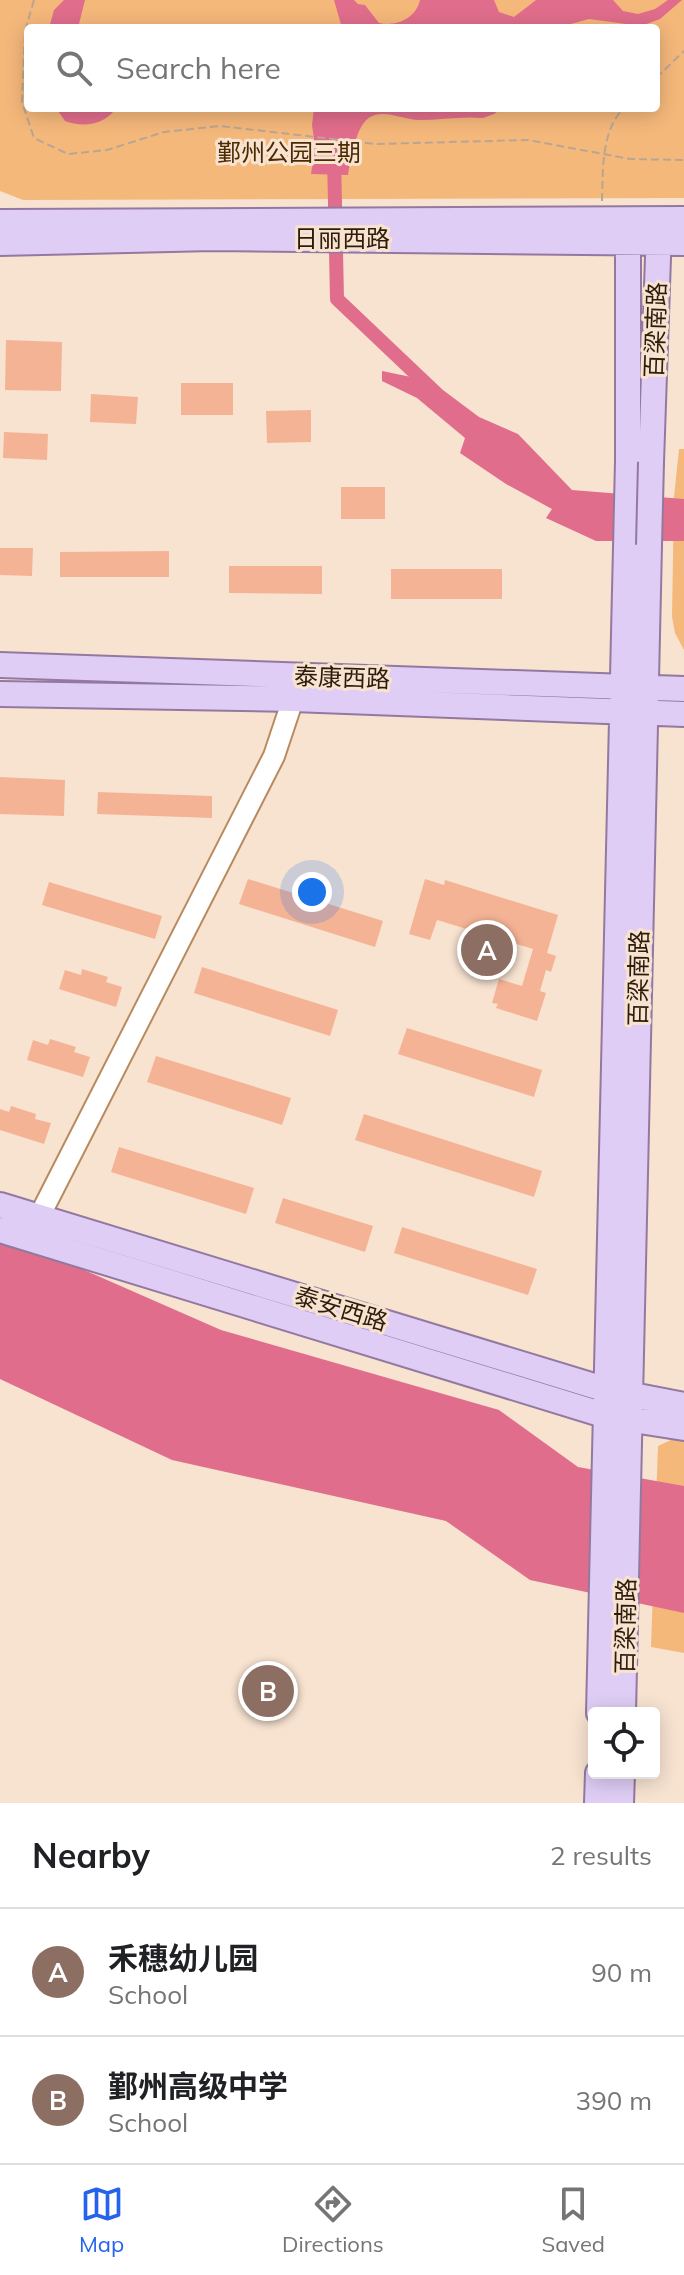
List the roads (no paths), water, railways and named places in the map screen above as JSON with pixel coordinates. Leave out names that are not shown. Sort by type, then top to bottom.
[{"type":"main road","name":"日丽西路","points":[[0,222],[299,230],[628,232],[659,231],[684,219]]},
{"type":"main road","name":"日丽西路","points":[[372,230],[601,221],[628,232]]},
{"type":"main road","name":"日丽西路","points":[[0,243],[213,238],[299,230]]},
{"type":"main road","name":"日丽西路","points":[[659,231],[684,243]]},
{"type":"main road","name":"百梁南路","points":[[623,1707],[626,1621],[618,1462],[618,1393],[634,700],[640,462],[659,231]]},
{"type":"main road","name":"百梁南路","points":[[628,232],[640,462]]},
{"type":"main road","name":"泰康西路","points":[[0,665],[634,700],[684,714]]},
{"type":"main road","name":"泰康西路","points":[[0,694],[634,700],[684,689]]},
{"type":"main road","name":"泰安西路","points":[[0,1205],[618,1393],[684,1405]]},
{"type":"main road","name":"泰安西路","points":[[0,1230],[618,1419],[684,1428]]},
{"type":"main road","name":"百梁南路","points":[[599,1707],[601,1615],[618,1462]]},
{"type":"main road","points":[[597,1803],[598,1779]]},
{"type":"main road","points":[[621,1803],[622,1779]]},
{"type":"street","points":[[39,1217],[274,756],[293,699]]},
{"type":"waterway","points":[[334,156],[337,299],[436,393]]},
{"type":"place","name":"禾穗幼儿园","points":[[487,950]]},
{"type":"place","name":"鄞州高级中学","points":[[268,1691]]},
{"type":"park label","name":"鄞州公园三期","points":[[289,153]]}]
